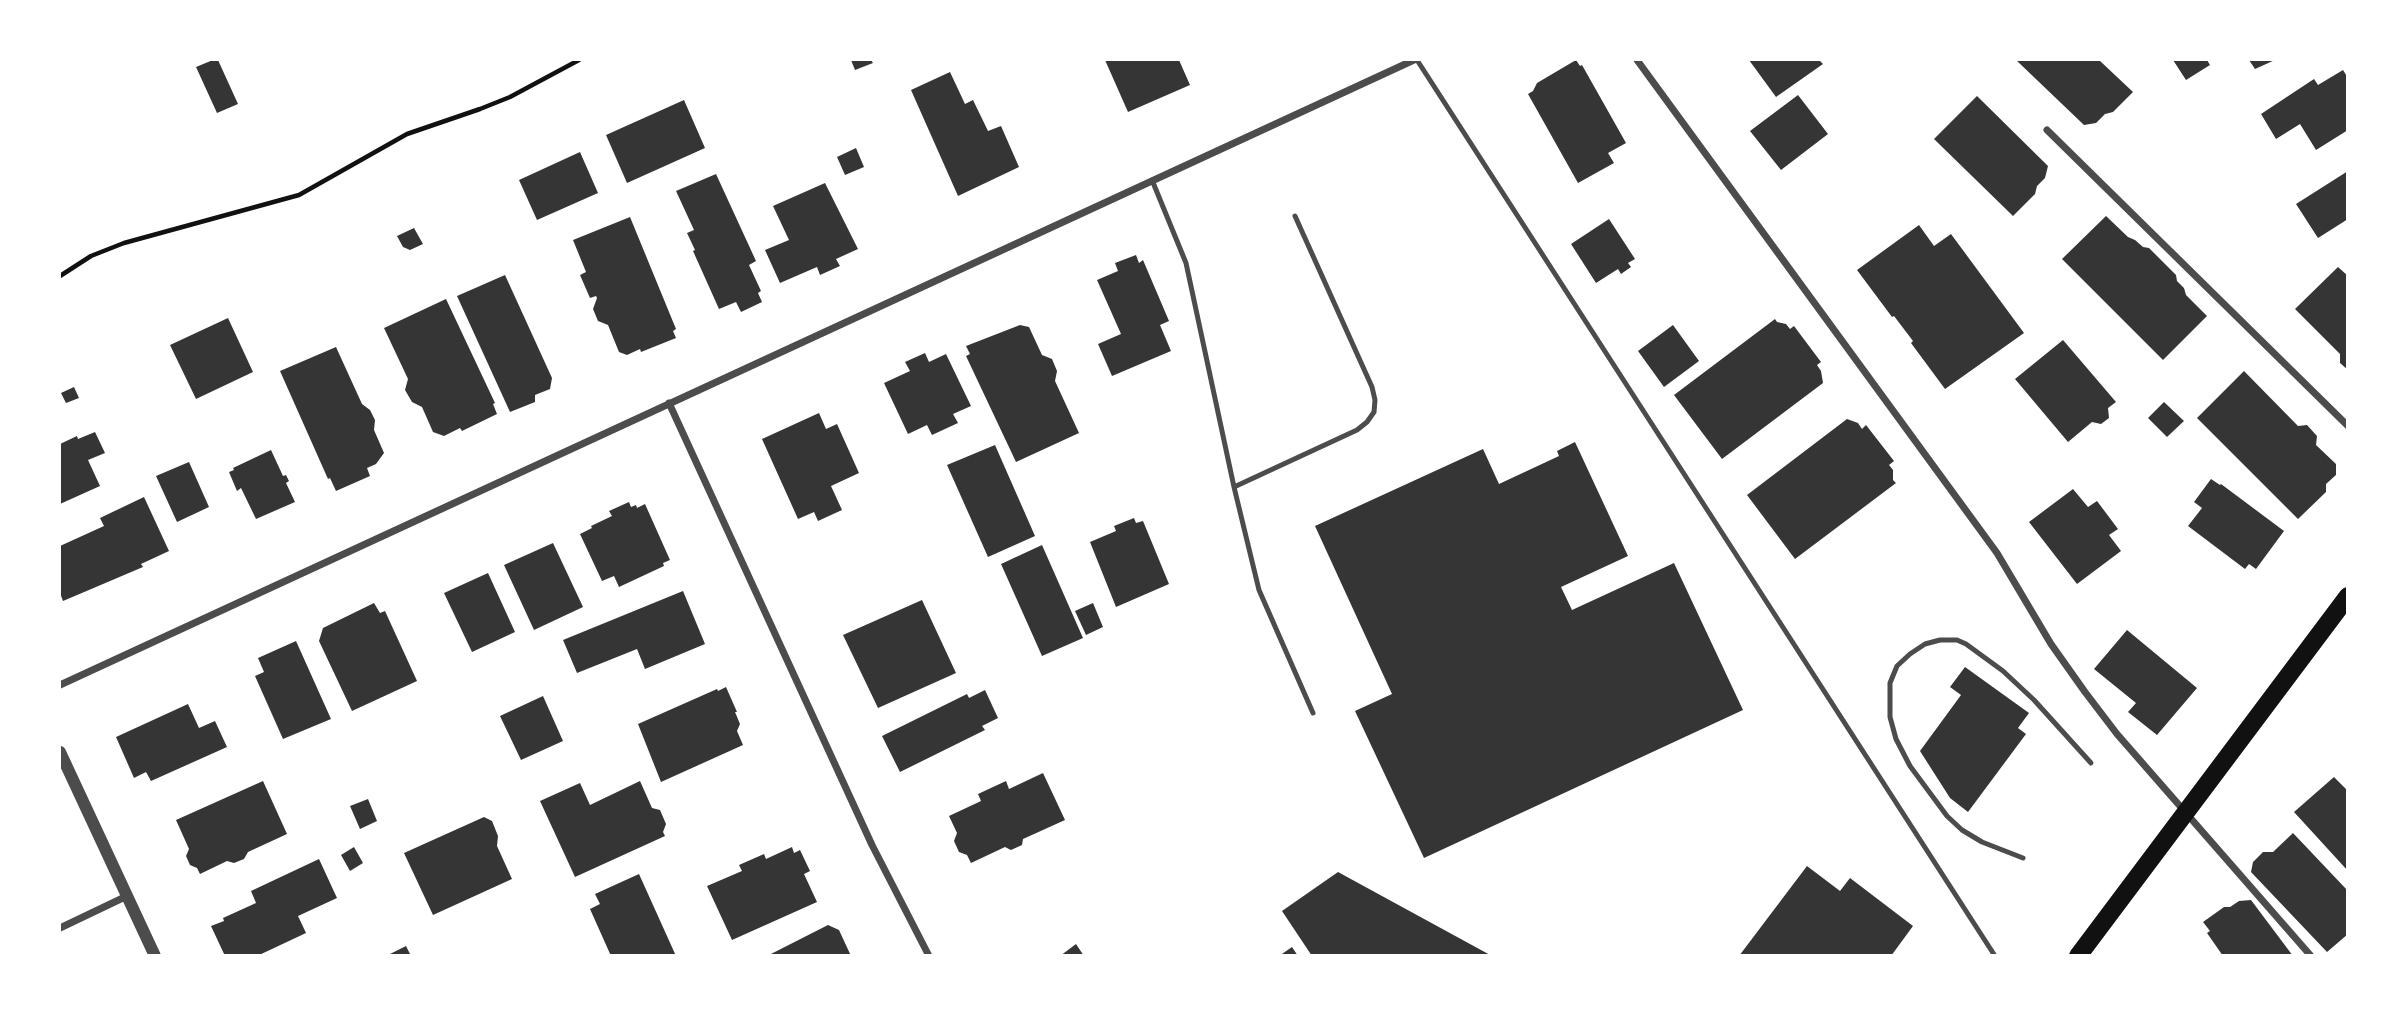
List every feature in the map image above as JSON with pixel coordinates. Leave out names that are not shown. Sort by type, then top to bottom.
[{"type":"main road","points":[[2078,956],[2347,596]]},
{"type":"street","points":[[60,685],[1416,60]]},
{"type":"street","points":[[1637,60],[1997,553],[2051,644],[2085,692],[2117,734],[2311,956]]},
{"type":"street","points":[[2047,130],[2347,426]]},
{"type":"street","points":[[669,403],[877,856],[929,956]]},
{"type":"street","points":[[60,752],[155,956]]},
{"type":"street","points":[[60,928],[127,896]]},
{"type":"lane","points":[[1416,60],[1995,956]]},
{"type":"lane","points":[[1152,180],[1186,263],[1259,590],[1313,713]]},
{"type":"lane","points":[[1234,487],[1357,430],[1374,412],[1372,387],[1295,216]]},
{"type":"lane","points":[[2023,858],[1982,842],[1962,830],[1947,817],[1910,766],[1896,739],[1890,717],[1890,683],[1897,666],[1918,647],[1926,644],[1940,640],[1957,640],[1966,644],[2003,671],[2034,700],[2091,763]]},
{"type":"path","points":[[60,276],[91,256],[124,243],[299,195],[407,134],[500,101],[579,60]]},
{"type":"building","points":[[218,60],[238,104],[217,113],[196,67]]},
{"type":"building","points":[[851,60],[871,60],[873,63],[855,70]]},
{"type":"building","points":[[1105,60],[1179,60],[1190,85],[1128,112]]},
{"type":"building","points":[[1576,60],[1582,65],[1626,143],[1608,153],[1614,163],[1578,183],[1528,94],[1537,83]]},
{"type":"building","points":[[1749,60],[1819,60],[1823,64],[1776,97]]},
{"type":"building","points":[[2016,60],[2099,60],[2133,92],[2113,112],[2105,114],[2096,123],[2084,125]]},
{"type":"building","points":[[2173,60],[2207,60],[2210,65],[2186,80]]},
{"type":"building","points":[[2249,60],[2275,60],[2255,69]]},
{"type":"building","points":[[2343,70],[2348,78],[2348,130],[2316,150],[2300,124],[2276,139],[2261,114],[2314,79],[2318,85]]},
{"type":"building","points":[[950,72],[965,104],[973,100],[988,131],[1001,126],[1019,167],[958,196],[911,90]]},
{"type":"building","points":[[1798,95],[1828,134],[1781,170],[1750,131]]},
{"type":"building","points":[[1977,96],[2048,166],[2045,178],[2037,186],[2035,194],[2013,216],[1934,139]]},
{"type":"building","points":[[684,100],[705,148],[627,183],[606,135]]},
{"type":"building","points":[[856,148],[864,167],[845,175],[837,157]]},
{"type":"building","points":[[580,152],[598,193],[537,220],[519,180]]},
{"type":"building","points":[[2348,171],[2348,219],[2318,238],[2296,204]]},
{"type":"building","points":[[716,174],[756,261],[749,265],[761,291],[758,293],[762,302],[741,312],[736,302],[719,309],[693,251],[695,250],[687,233],[694,230],[676,191]]},
{"type":"building","points":[[825,183],[858,249],[836,259],[840,266],[820,275],[817,267],[780,283],[765,250],[789,240],[773,206]]},
{"type":"building","points":[[2106,216],[2128,237],[2149,248],[2176,275],[2186,295],[2207,316],[2163,360],[2062,259]]},
{"type":"building","points":[[630,217],[676,329],[673,331],[676,338],[627,355],[619,352],[608,325],[598,321],[593,309],[597,298],[590,298],[580,275],[586,272],[573,240]]},
{"type":"building","points":[[1609,219],[1635,259],[1628,263],[1631,267],[1621,274],[1618,269],[1596,283],[1571,244]]},
{"type":"building","points":[[1919,225],[1934,246],[1951,234],[2024,333],[1945,389],[1911,343],[1913,341],[1857,270]]},
{"type":"building","points":[[414,228],[423,244],[410,250],[403,247],[397,236]]},
{"type":"building","points":[[1136,255],[1139,263],[1143,260],[1169,321],[1160,325],[1171,351],[1112,376],[1098,344],[1121,334],[1097,280],[1118,271],[1115,263]]},
{"type":"building","points":[[2338,267],[2348,276],[2348,370],[2340,363],[2340,354],[2295,309]]},
{"type":"building","points":[[505,275],[552,378],[550,389],[535,395],[535,402],[510,412],[457,296]]},
{"type":"building","points":[[446,299],[495,403],[493,404],[497,414],[462,431],[460,428],[444,436],[433,432],[422,407],[412,402],[405,390],[408,379],[384,328]]},
{"type":"building","points":[[228,318],[253,372],[196,399],[170,345]]},
{"type":"building","points":[[1775,319],[1790,329],[1794,326],[1821,362],[1817,365],[1823,383],[1722,459],[1674,395]]},
{"type":"building","points":[[1020,325],[1029,327],[1042,355],[1052,359],[1057,371],[1055,381],[1079,433],[1016,462],[966,356],[970,354],[966,346]]},
{"type":"building","points":[[1673,325],[1699,361],[1664,387],[1638,351]]},
{"type":"building","points":[[2063,340],[2116,402],[2108,408],[2109,418],[2101,424],[2092,422],[2068,442],[2015,379]]},
{"type":"building","points":[[336,347],[362,404],[370,410],[375,420],[374,430],[384,453],[376,464],[367,468],[370,476],[336,491],[330,478],[328,479],[280,371]]},
{"type":"building","points":[[925,353],[929,362],[946,354],[971,406],[953,414],[958,423],[932,435],[927,425],[908,434],[884,383],[910,371],[905,362]]},
{"type":"building","points":[[2244,371],[2298,426],[2307,425],[2317,436],[2316,445],[2336,464],[2336,475],[2326,484],[2326,492],[2298,519],[2197,418]]},
{"type":"building","points":[[74,387],[79,398],[66,403],[61,393]]},
{"type":"building","points":[[2164,402],[2184,421],[2167,437],[2148,418]]},
{"type":"building","points":[[819,413],[826,429],[837,424],[859,473],[831,486],[842,510],[818,521],[814,512],[798,519],[762,439]]},
{"type":"building","points":[[1847,419],[1858,423],[1862,429],[1866,425],[1894,461],[1889,465],[1896,483],[1795,559],[1747,495]]},
{"type":"building","points":[[95,432],[105,453],[88,460],[100,486],[60,504],[60,444]]},
{"type":"building","points":[[1575,442],[1628,556],[1561,587],[1572,610],[1674,563],[1743,710],[1424,858],[1355,711],[1392,694],[1315,526],[1483,449],[1499,484],[1559,456],[1557,451]]},
{"type":"building","points":[[995,445],[1035,536],[988,557],[947,465]]},
{"type":"building","points":[[271,450],[283,476],[286,475],[289,481],[286,483],[295,502],[256,519],[241,488],[237,491],[229,472]]},
{"type":"building","points":[[189,462],[209,507],[177,522],[156,476]]},
{"type":"building","points":[[2211,479],[2284,531],[2256,569],[2249,564],[2245,569],[2188,526],[2202,508],[2194,502]]},
{"type":"building","points":[[2073,489],[2088,507],[2097,501],[2118,529],[2109,535],[2121,551],[2077,584],[2029,522]]},
{"type":"building","points":[[144,497],[169,551],[141,564],[143,567],[63,601],[60,593],[60,546],[104,526],[100,518]]},
{"type":"building","points":[[629,502],[631,507],[636,505],[637,508],[645,504],[670,560],[663,563],[664,566],[619,587],[614,576],[602,581],[580,534],[612,516],[609,511]]},
{"type":"building","points":[[1134,518],[1136,523],[1143,521],[1169,584],[1116,607],[1090,542],[1116,531],[1114,526]]},
{"type":"building","points":[[553,543],[583,607],[534,630],[504,565]]},
{"type":"building","points":[[1042,545],[1083,638],[1042,656],[1001,564]]},
{"type":"building","points":[[488,573],[515,632],[472,652],[444,593]]},
{"type":"building","points":[[683,591],[705,644],[645,669],[637,649],[577,673],[563,640]]},
{"type":"building","points":[[922,600],[956,673],[878,708],[843,635]]},
{"type":"building","points":[[374,603],[380,613],[385,611],[417,681],[352,711],[319,641],[323,628]]},
{"type":"building","points":[[1093,603],[1103,627],[1086,635],[1075,611]]},
{"type":"building","points":[[2127,630],[2197,688],[2157,735],[2128,712],[2136,703],[2094,669]]},
{"type":"building","points":[[296,641],[331,719],[283,739],[255,676],[264,672],[258,658]]},
{"type":"building","points":[[1965,667],[2029,713],[2018,728],[2026,734],[1968,812],[1950,798],[1920,751],[1961,695],[1950,687]]},
{"type":"building","points":[[726,687],[737,712],[740,724],[737,731],[743,745],[661,782],[638,724]]},
{"type":"building","points":[[985,690],[998,718],[982,726],[985,730],[900,772],[882,736],[967,694],[969,698]]},
{"type":"building","points":[[543,696],[563,741],[521,760],[500,716]]},
{"type":"building","points":[[188,704],[199,728],[215,721],[227,747],[151,781],[146,772],[134,778],[116,737]]},
{"type":"building","points":[[1043,773],[1065,820],[1023,839],[1022,845],[1011,850],[1005,847],[971,863],[967,855],[959,852],[954,841],[957,833],[949,816],[981,801],[978,794],[1006,781],[1009,789]]},
{"type":"building","points":[[2334,777],[2348,791],[2348,871],[2294,812]]},
{"type":"building","points":[[263,781],[287,834],[248,852],[244,859],[234,863],[227,861],[200,874],[197,868],[190,865],[186,856],[189,849],[176,820]]},
{"type":"building","points":[[640,781],[652,808],[660,810],[666,824],[663,832],[665,836],[575,877],[540,801],[580,783],[590,805]]},
{"type":"building","points":[[368,799],[377,821],[360,829],[350,806]]},
{"type":"building","points":[[484,817],[492,821],[498,836],[497,846],[512,879],[433,915],[404,853]]},
{"type":"building","points":[[2293,833],[2348,891],[2348,934],[2327,952],[2251,872],[2253,862],[2263,852],[2273,852]]},
{"type":"building","points":[[354,847],[363,863],[350,871],[341,855]]},
{"type":"building","points":[[792,847],[794,853],[800,850],[810,871],[804,874],[817,902],[732,940],[707,886],[742,871],[739,865],[764,854],[766,859]]},
{"type":"building","points":[[319,859],[337,898],[298,916],[306,933],[257,956],[225,956],[211,926],[256,903],[251,891]]},
{"type":"building","points":[[1807,866],[1840,891],[1850,878],[1913,926],[1891,956],[1739,956]]},
{"type":"building","points":[[1338,872],[1492,956],[1312,956],[1282,911]]},
{"type":"building","points":[[639,874],[676,956],[611,956],[590,909],[600,904],[595,894]]},
{"type":"building","points":[[2251,900],[2293,956],[2223,956],[2207,933],[2210,931],[2203,922],[2224,907]]},
{"type":"building","points":[[828,925],[839,930],[851,956],[767,956]]},
{"type":"building","points":[[1076,944],[1084,956],[1060,956]]},
{"type":"building","points":[[406,946],[411,956],[386,956]]},
{"type":"building","points":[[1292,947],[1298,956],[1279,956]]}]
